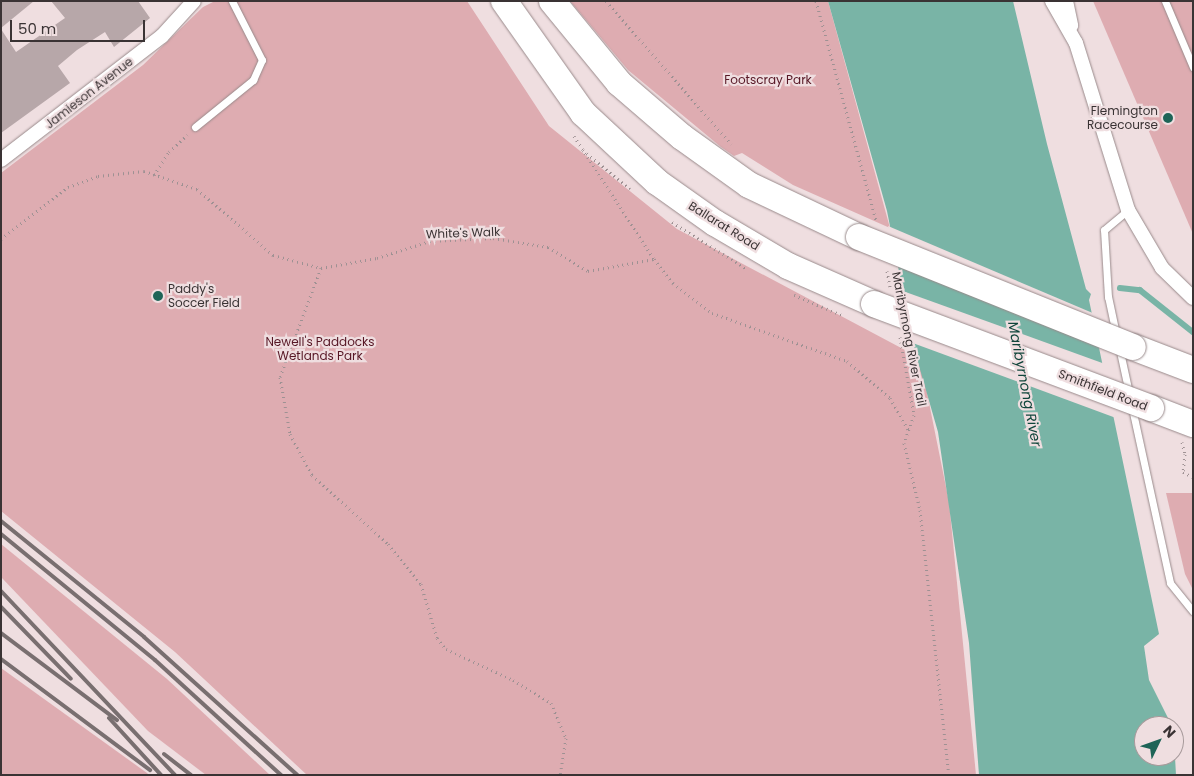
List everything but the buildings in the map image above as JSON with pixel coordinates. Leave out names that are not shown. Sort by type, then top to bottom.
[{"type":"highway","name":"Ballarat Road","points":[[504,1],[583,113],[637,166],[715,223],[788,266],[883,301],[1014,356]]},
{"type":"highway","points":[[552,1],[619,83],[682,137],[749,185],[868,230],[1022,304],[1193,370]]},
{"type":"highway","name":"Smithfield Road","points":[[1014,356],[1151,408],[1185,431]]},
{"type":"street","name":"Jamieson Avenue","points":[[1,160],[162,36],[194,1]]},
{"type":"street","points":[[1052,1],[1076,43]]},
{"type":"street","points":[[1066,1],[1076,43],[1128,210],[1162,268],[1193,298]]},
{"type":"lane","points":[[196,127],[253,80],[262,60],[232,1]]},
{"type":"lane","points":[[1165,1],[1193,68]]},
{"type":"lane","points":[[1128,210],[1104,230],[1108,297],[1170,583],[1193,611]]},
{"type":"path","points":[[606,1],[712,118],[736,152]]},
{"type":"path","points":[[816,1],[868,230]]},
{"type":"path","points":[[583,113],[569,124],[575,138],[654,259],[673,283],[712,313],[847,361],[890,398],[908,429]]},
{"type":"path","points":[[154,175],[169,152],[196,127]]},
{"type":"path","name":"White's Walk","points":[[1,239],[68,187],[98,176],[144,171],[197,189],[273,255],[322,268],[377,258],[430,241],[493,238],[548,247],[588,271],[654,259]]},
{"type":"path","name":"Maribyrnong River Trail","points":[[883,301],[885,261]]},
{"type":"path","points":[[322,268],[280,377],[290,434],[312,475],[388,544],[421,584],[437,638],[446,649],[520,684],[551,704],[566,738],[560,775]]},
{"type":"path","name":"Maribyrnong River Trail","points":[[898,326],[914,415],[904,443],[920,510],[949,775]]},
{"type":"path","points":[[1185,431],[1183,472],[1193,477]]},
{"type":"green space","name":"Newell's Paddocks Wetlands Park","points":[[215,1],[467,1],[549,126],[677,229],[920,358],[949,502],[976,775],[307,775],[175,652],[1,511],[1,173],[143,65],[203,7]]},
{"type":"green space","name":"Footscray Park","points":[[570,1],[828,1],[890,228],[793,185],[742,153],[734,156],[721,147],[628,70]]},
{"type":"green space","name":"Flemington Racecourse","points":[[1093,1],[1193,1],[1193,234]]},
{"type":"green space","points":[[1166,493],[1193,493],[1193,590],[1185,574]]},
{"type":"green space","points":[[1,544],[167,679],[270,775],[206,775],[148,731],[1,577]]},
{"type":"green space","points":[[1,668],[147,773],[149,775],[1,775]]},
{"type":"water","name":"Maribyrnong River","points":[[828,1],[1013,1],[1047,144],[1086,289],[1091,294],[1089,300],[1159,634],[1144,646],[1149,680],[1167,716],[1134,716],[1134,766],[1176,766],[1176,775],[979,775],[969,643],[938,432],[915,352],[887,211]]},
{"type":"pier","points":[[888,226],[1095,314],[1102,347],[895,264]]},
{"type":"pier","points":[[900,290],[1105,364],[1116,418],[910,342]]},
{"type":"waterway","points":[[1120,288],[1140,290],[1193,332]]},
{"type":"railway","points":[[1,521],[144,637],[297,775]]},
{"type":"railway","points":[[1,534],[155,660],[281,775]]},
{"type":"railway","points":[[1,591],[175,775]]},
{"type":"railway","points":[[1,607],[71,679]]},
{"type":"railway","points":[[1,633],[117,720]]},
{"type":"railway","points":[[1,659],[150,770]]},
{"type":"railway","points":[[109,718],[161,775]]},
{"type":"railway","points":[[164,754],[191,775]]},
{"type":"place","name":"Flemington Racecourse","points":[[1168,118]]},
{"type":"place","name":"Paddy's Soccer Field","points":[[158,296]]}]
